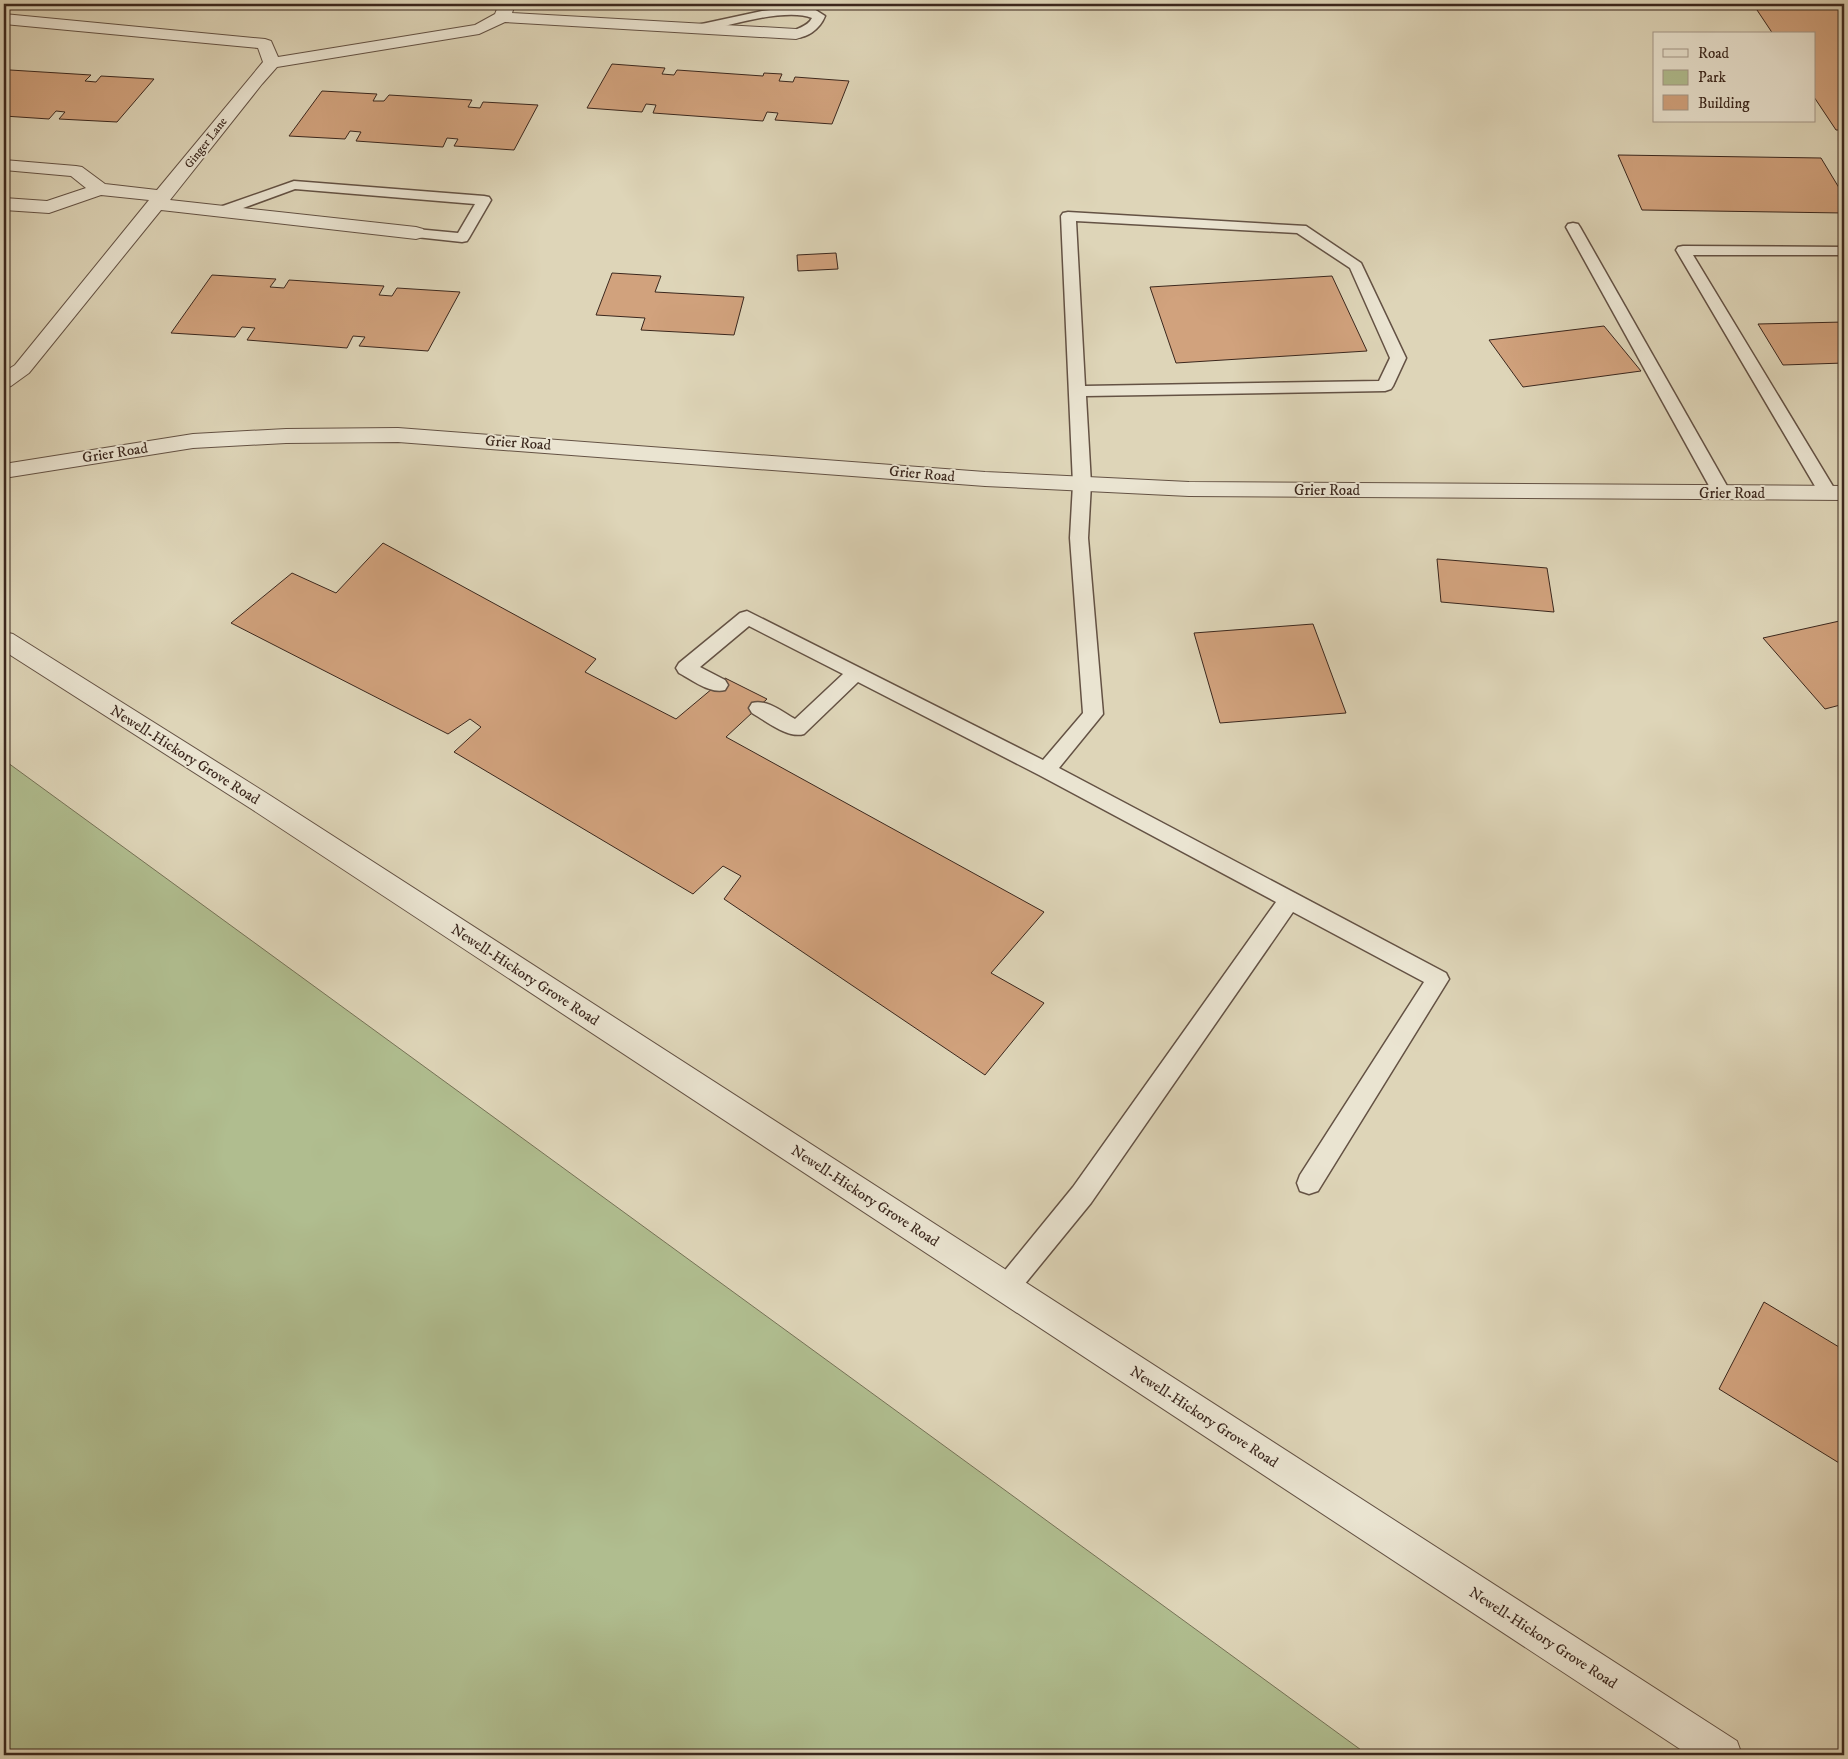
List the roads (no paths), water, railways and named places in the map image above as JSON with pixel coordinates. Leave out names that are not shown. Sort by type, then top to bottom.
[{"type":"street","points":[[4,19],[265,44],[272,63],[480,29],[505,10],[701,28],[796,34]]},
{"type":"street","name":"Ginger Lane","points":[[4,382],[22,369],[256,80],[272,63]]},
{"type":"street","points":[[4,165],[76,171],[100,189],[222,211],[416,233]]},
{"type":"street","points":[[4,204],[49,206],[100,189]]},
{"type":"street","name":"Grier Road","points":[[4,471],[193,441],[286,436],[398,435],[986,479],[1189,489],[1836,493]]},
{"type":"street","name":"Newell-Hickory Grove Road","points":[[4,639],[262,803],[1723,1755]]},
{"type":"lane","points":[[701,28],[798,10],[813,11],[819,16],[816,24],[809,30],[796,34]]},
{"type":"lane","points":[[222,211],[294,185],[484,200],[462,238],[416,233]]},
{"type":"lane","points":[[1046,770],[1093,714],[1079,538],[1082,484],[1077,391],[1068,216],[1301,229],[1356,266],[1398,358],[1386,386],[1077,391]]},
{"type":"lane","points":[[1573,227],[1722,493]]},
{"type":"lane","points":[[1836,493],[1683,250],[1844,251]]},
{"type":"lane","points":[[718,685],[686,668],[747,617],[1046,770],[1438,979],[1309,1183]]},
{"type":"lane","points":[[758,708],[797,729],[856,673]]},
{"type":"lane","points":[[1006,1288],[1082,1195],[1289,900]]}]
